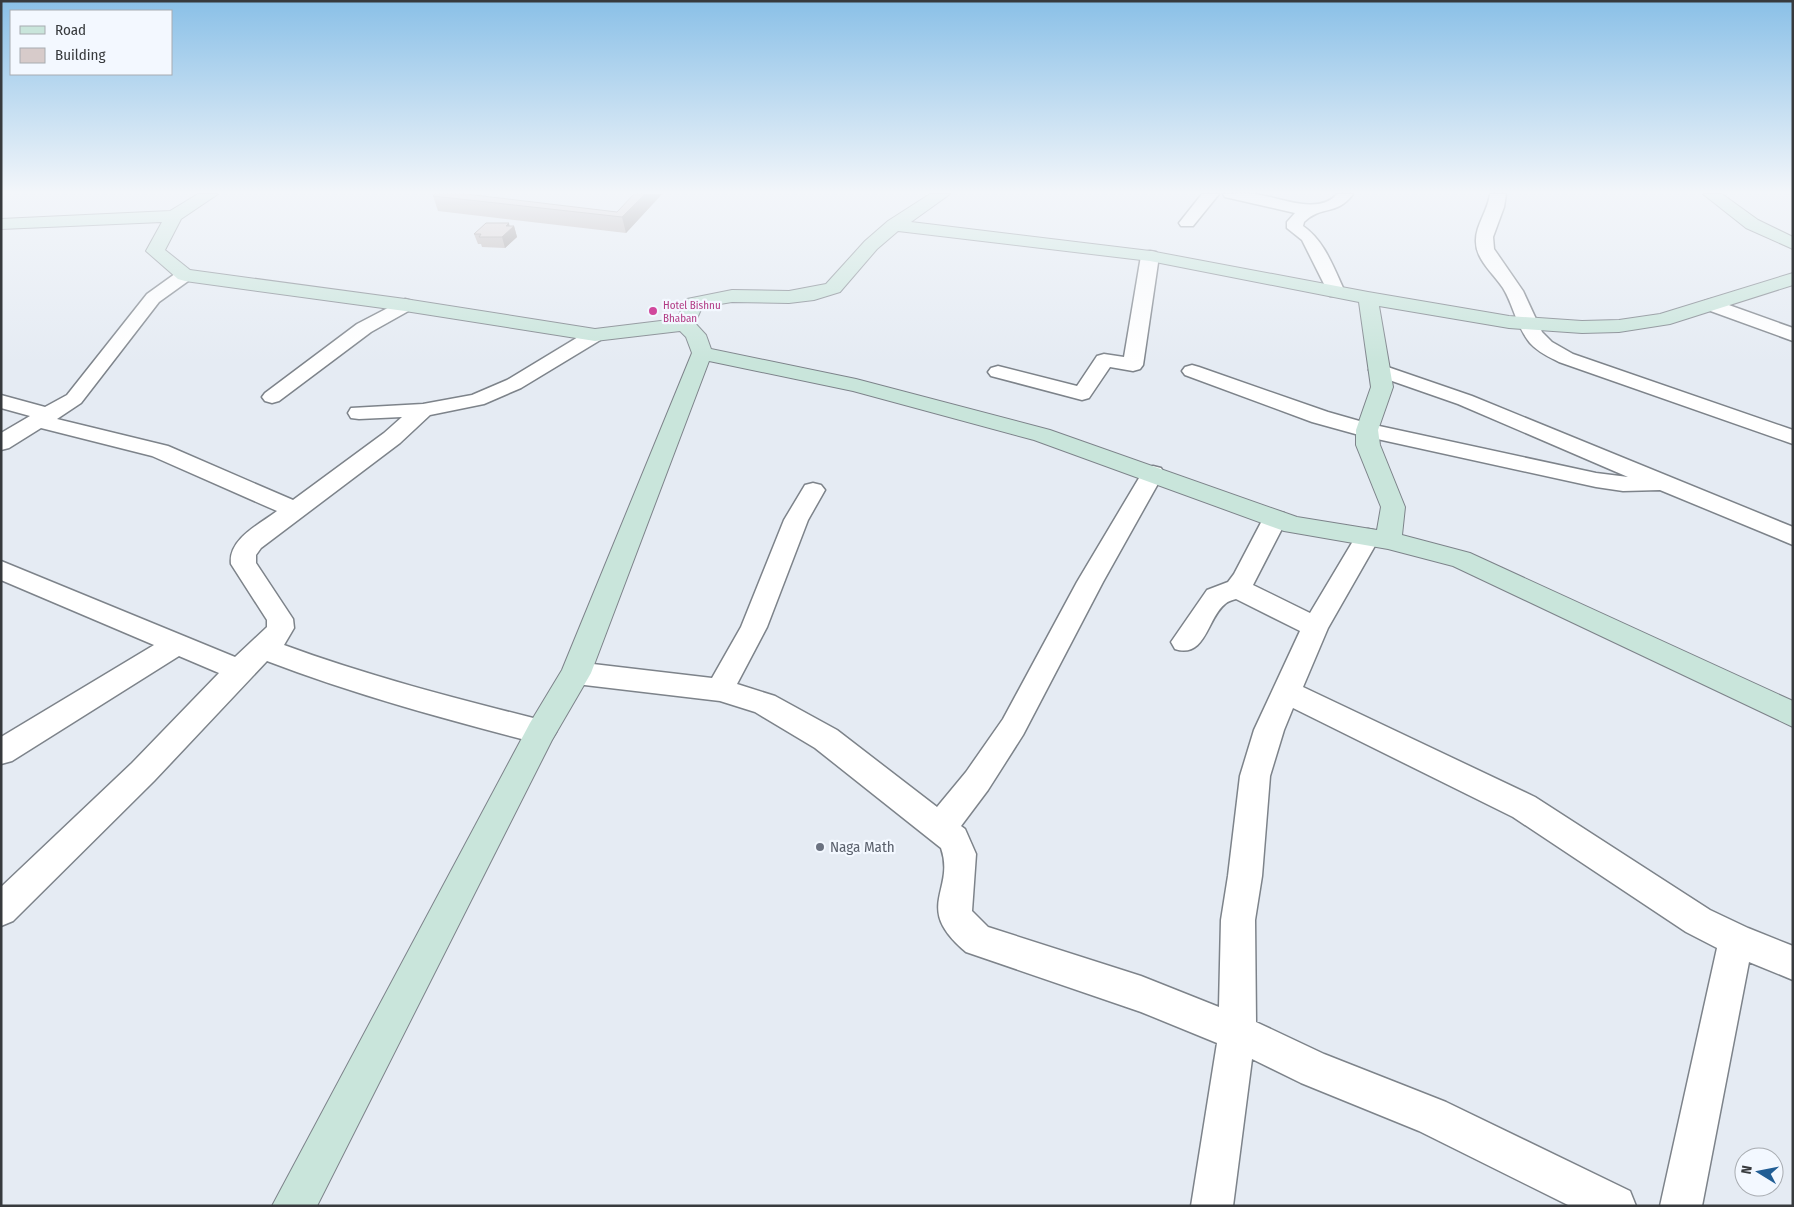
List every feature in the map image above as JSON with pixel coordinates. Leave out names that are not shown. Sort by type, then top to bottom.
[{"type":"street","points":[[155,250],[185,275],[406,305],[595,335],[685,324]]},
{"type":"street","points":[[685,324],[694,303],[732,296],[789,297],[814,294],[833,288],[866,250]]},
{"type":"street","points":[[1103,250],[1150,256],[1368,298],[1526,323],[1619,326],[1663,320],[1793,278]]},
{"type":"street","points":[[1317,250],[1336,292]]},
{"type":"street","points":[[1487,250],[1490,258],[1513,288],[1522,306],[1526,323],[1543,345],[1566,358],[1793,437]]},
{"type":"street","points":[[998,372],[1082,394],[1104,360],[1133,365],[1150,256]]},
{"type":"street","points":[[1,443],[74,399],[90,381],[153,298],[185,275]]},
{"type":"street","points":[[1212,1206],[1237,1033],[1238,920],[1245,876],[1255,776],[1269,730],[1314,627],[1378,538],[1392,507],[1368,445],[1368,430],[1382,387],[1368,298]]},
{"type":"street","points":[[272,397],[364,328],[406,305]]},
{"type":"street","points":[[1712,305],[1793,335]]},
{"type":"street","points":[[294,1206],[541,732],[576,673],[652,474],[702,353],[696,335],[685,324]]},
{"type":"street","points":[[359,413],[423,410],[477,400],[514,384],[595,335]]},
{"type":"street","points":[[702,353],[856,385],[1042,435],[1153,473],[1293,525],[1378,538],[1461,559],[1501,576],[1793,715]]},
{"type":"street","points":[[1378,370],[1465,400],[1793,537]]},
{"type":"street","points":[[1192,371],[1320,416],[1368,430],[1596,480],[1623,484],[1660,483]]},
{"type":"street","points":[[1,401],[44,418],[160,451],[295,510]]},
{"type":"street","points":[[1,910],[143,772],[239,670],[276,636],[281,628],[280,619],[244,564],[242,557],[244,550],[252,542],[392,438],[423,410]]},
{"type":"street","points":[[941,827],[977,781],[1013,727],[1090,582],[1153,473]]},
{"type":"street","points":[[720,690],[754,626],[793,527],[813,490]]},
{"type":"street","points":[[1185,642],[1216,597],[1237,588],[1275,518]]},
{"type":"street","points":[[1,570],[239,670]]},
{"type":"street","points":[[1237,588],[1314,627]]},
{"type":"street","points":[[1,752],[178,644]]},
{"type":"street","points":[[263,648],[339,677],[434,705],[541,732]]},
{"type":"street","points":[[576,673],[720,690],[765,704],[826,739],[954,839],[961,851],[961,867],[953,905],[955,918],[964,931],[978,940],[1141,994],[1237,1033],[1315,1070],[1432,1116],[1615,1206]]},
{"type":"street","points":[[1285,691],[1524,807],[1606,859],[1663,900],[1698,921],[1736,940],[1793,963]]},
{"type":"street","points":[[1681,1206],[1736,940]]},
{"type":"place","name":"Hotel Bishnu Bhaban","points":[[653,311]]},
{"type":"place","name":"Naga Math","points":[[820,847]]}]
